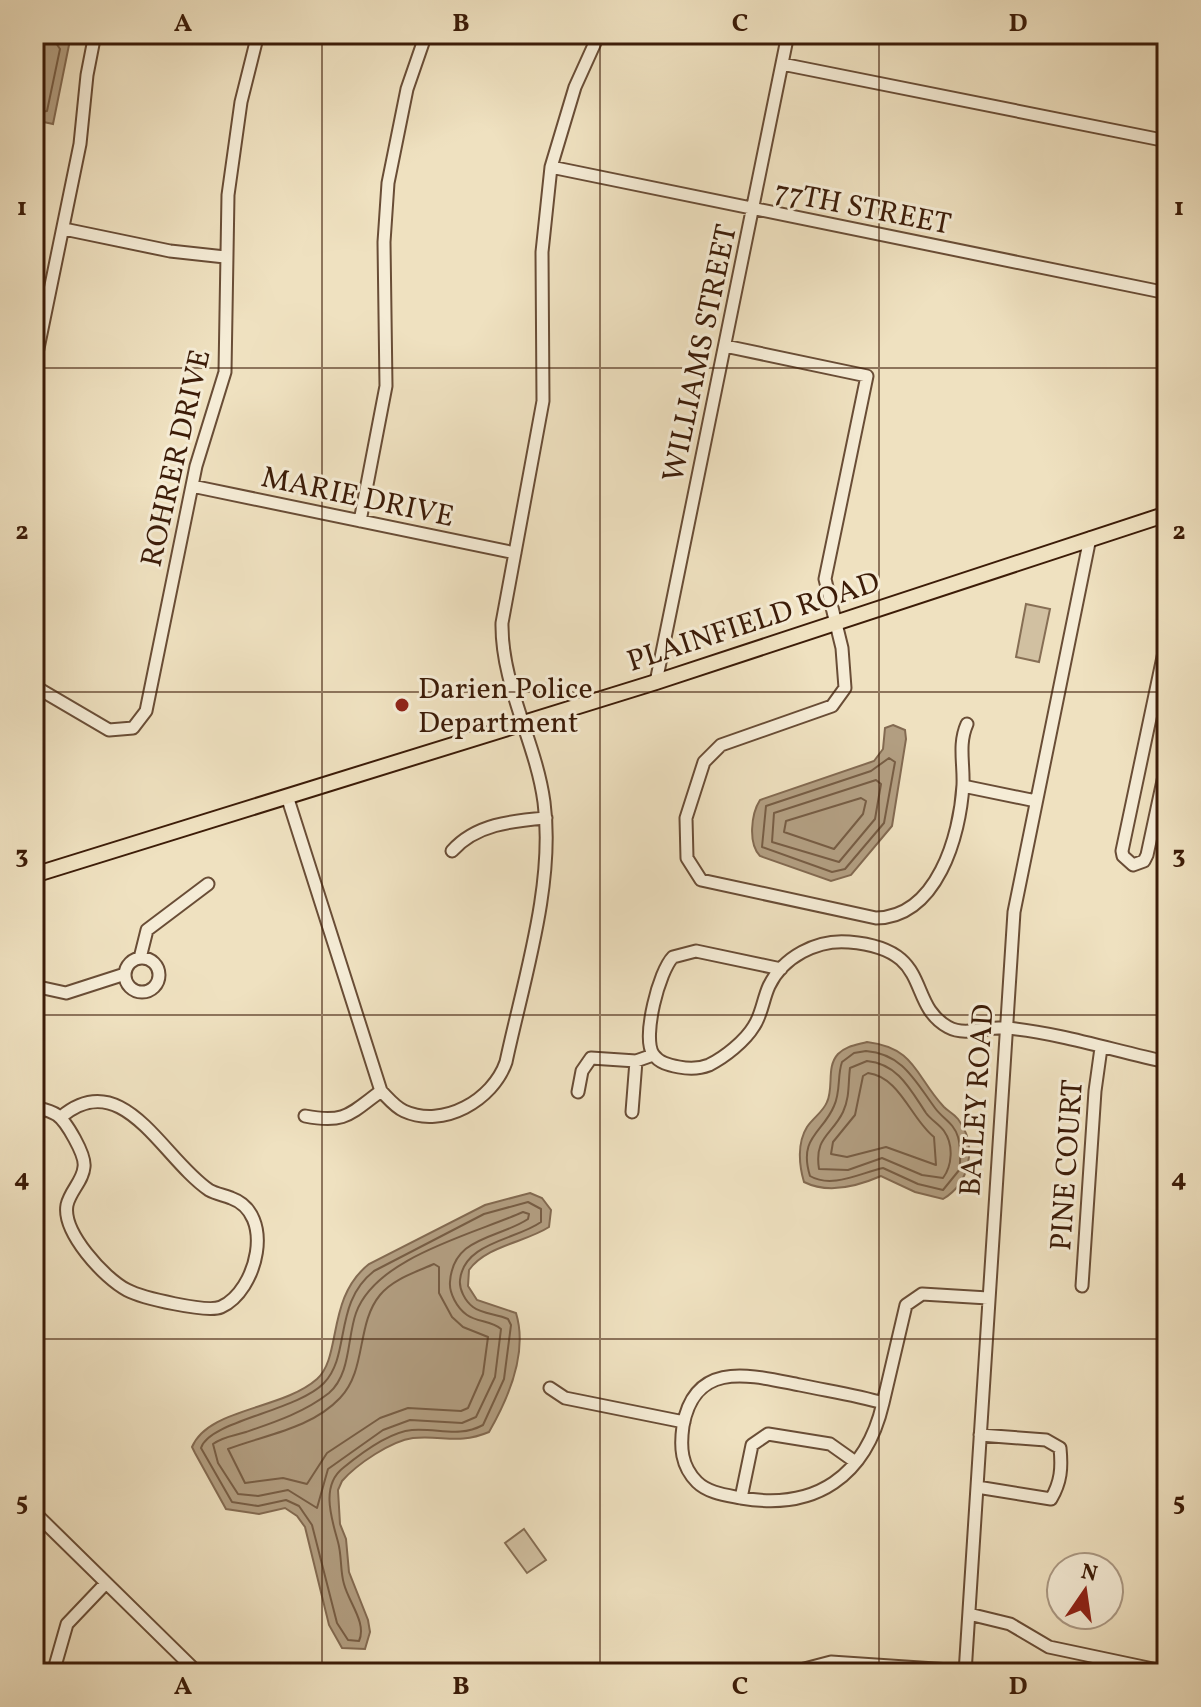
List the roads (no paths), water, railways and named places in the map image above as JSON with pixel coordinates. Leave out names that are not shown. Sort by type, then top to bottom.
[{"type":"main road","name":"PLAINFIELD ROAD","points":[[34,875],[656,682],[1167,514]]},
{"type":"street","points":[[34,368],[64,229],[95,34]]},
{"type":"street","name":"ROHRER DRIVE","points":[[34,686],[109,730],[125,731],[143,719],[192,486],[225,372],[225,257],[233,147],[258,34]]},
{"type":"street","points":[[360,521],[386,386],[384,242],[391,162],[407,89],[426,34]]},
{"type":"street","points":[[287,796],[381,1091],[405,1112],[430,1116],[478,1102],[499,1079],[506,1062],[542,888],[546,818],[538,768],[506,661],[502,634],[543,401],[542,243],[551,167],[571,97],[599,34]]},
{"type":"street","name":"WILLIAMS STREET","points":[[656,682],[788,34]]},
{"type":"street","points":[[782,64],[1167,141]]},
{"type":"street","name":"77TH STREET","points":[[551,167],[1167,293]]},
{"type":"street","points":[[64,229],[170,251],[225,257]]},
{"type":"street","points":[[725,346],[867,376],[826,567],[825,579],[846,681],[840,698],[832,706],[735,740],[712,752],[688,802],[687,858],[692,871],[701,880],[732,888],[876,918],[893,917],[924,897],[946,860],[963,786],[963,733],[967,724]]},
{"type":"street","name":"MARIE DRIVE","points":[[192,486],[515,553]]},
{"type":"street","name":"BAILEY ROAD","points":[[965,1672],[1014,912],[1090,538]]},
{"type":"street","points":[[1167,638],[1161,697],[1122,851],[1133,865],[1144,861],[1147,855],[1167,762]]},
{"type":"street","points":[[963,786],[1036,801]]},
{"type":"street","points":[[452,851],[465,836],[507,822],[546,818]]},
{"type":"street","points":[[140,958],[147,930],[208,884]]},
{"type":"street","points":[[781,969],[696,951],[678,954],[667,964],[661,977],[648,1039],[653,1055],[664,1064],[688,1069],[707,1066],[753,1027],[770,985],[781,969],[803,951],[825,943],[847,942],[880,948],[907,964],[942,1024],[960,1032],[1005,1028],[1167,1062]]},
{"type":"street","points":[[34,986],[66,993],[125,974],[130,963],[140,958],[151,960],[158,968],[159,979],[153,988],[143,992],[132,989],[125,974]]},
{"type":"street","name":"PINE COURT","points":[[1082,1286],[1095,1091],[1101,1048]]},
{"type":"street","points":[[578,1092],[582,1071],[591,1058],[636,1061],[653,1055]]},
{"type":"street","points":[[632,1112],[636,1061]]},
{"type":"street","points":[[305,1116],[332,1121],[349,1115],[381,1091]]},
{"type":"street","points":[[34,1107],[61,1117],[80,1148],[85,1164],[68,1203],[68,1224],[74,1238],[112,1279],[133,1293],[204,1308],[216,1309],[237,1296],[247,1278],[257,1244],[257,1226],[249,1209],[206,1188],[116,1103],[88,1100],[61,1117]]},
{"type":"street","points":[[883,1403],[736,1374],[703,1387],[684,1422],[682,1456],[689,1473],[708,1490],[741,1498],[773,1502],[802,1499],[826,1489],[876,1433],[906,1305],[922,1294],[988,1298]]},
{"type":"street","points":[[550,1388],[565,1398],[684,1422]]},
{"type":"street","points":[[741,1498],[752,1445],[768,1434],[830,1444],[854,1461]]},
{"type":"street","points":[[977,1487],[1035,1499],[1051,1499],[1059,1485],[1062,1464],[1060,1448],[1046,1440],[980,1435]]},
{"type":"street","points":[[34,1512],[198,1673]]},
{"type":"street","points":[[53,1673],[67,1624],[106,1583]]},
{"type":"street","points":[[969,1614],[1010,1624],[1049,1647],[1167,1672]]},
{"type":"street","points":[[789,1673],[831,1662],[965,1672]]},
{"type":"water","points":[[34,34],[70,40],[53,124],[34,120]]},
{"type":"water","points":[[893,725],[905,730],[906,739],[892,826],[851,875],[831,881],[760,856],[756,851],[752,829],[760,800],[874,761],[883,749],[885,728]]},
{"type":"water","points":[[867,1042],[896,1050],[905,1057],[964,1129],[969,1152],[965,1174],[943,1199],[915,1192],[881,1176],[842,1188],[823,1188],[804,1182],[800,1147],[807,1127],[827,1102],[834,1059],[844,1049]]},
{"type":"water","points":[[530,1193],[542,1198],[551,1210],[549,1227],[485,1255],[469,1270],[468,1286],[477,1300],[516,1313],[519,1328],[520,1343],[514,1375],[489,1432],[459,1439],[424,1437],[404,1440],[375,1454],[356,1468],[342,1481],[338,1490],[340,1524],[346,1539],[349,1572],[370,1632],[365,1649],[342,1648],[329,1625],[305,1527],[297,1516],[285,1508],[259,1514],[226,1509],[192,1447],[213,1424],[285,1397],[317,1379],[330,1357],[346,1293],[369,1264],[485,1205]]},
{"type":"place","name":"Darien Police Department","points":[[402,705]]}]
